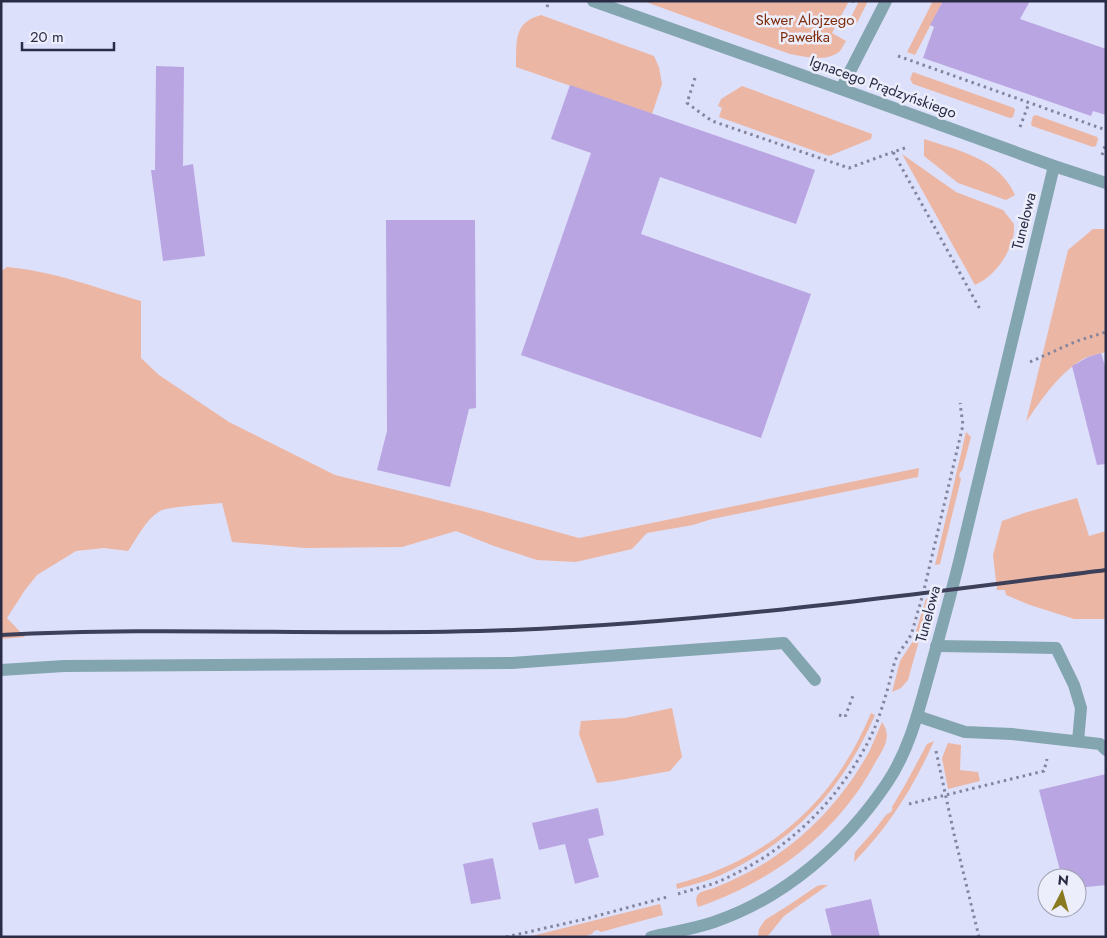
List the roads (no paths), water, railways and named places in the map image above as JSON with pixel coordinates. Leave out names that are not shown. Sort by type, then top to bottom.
[{"type":"street","name":"Ignacego Prądzyńskiego","points":[[593,1],[1106,183]]},
{"type":"street","points":[[842,89],[886,1]]},
{"type":"street","name":"Tunelowa","points":[[651,937],[714,922],[739,912],[780,889],[818,861],[852,829],[871,806],[888,782],[906,748],[917,716],[970,514],[1054,166]]},
{"type":"street","points":[[1,670],[64,666],[512,663],[784,643],[815,680]]},
{"type":"street","points":[[936,646],[1056,648],[1074,685],[1081,708],[1078,741]]},
{"type":"street","points":[[917,716],[965,732],[1012,734],[1078,741],[1100,744],[1106,750]]},
{"type":"railway","points":[[1,635],[129,631],[449,632],[588,626],[736,614],[1106,570]]},
{"type":"park label","name":"Skwer Alojzego Pawełka","points":[[805,28]]}]
